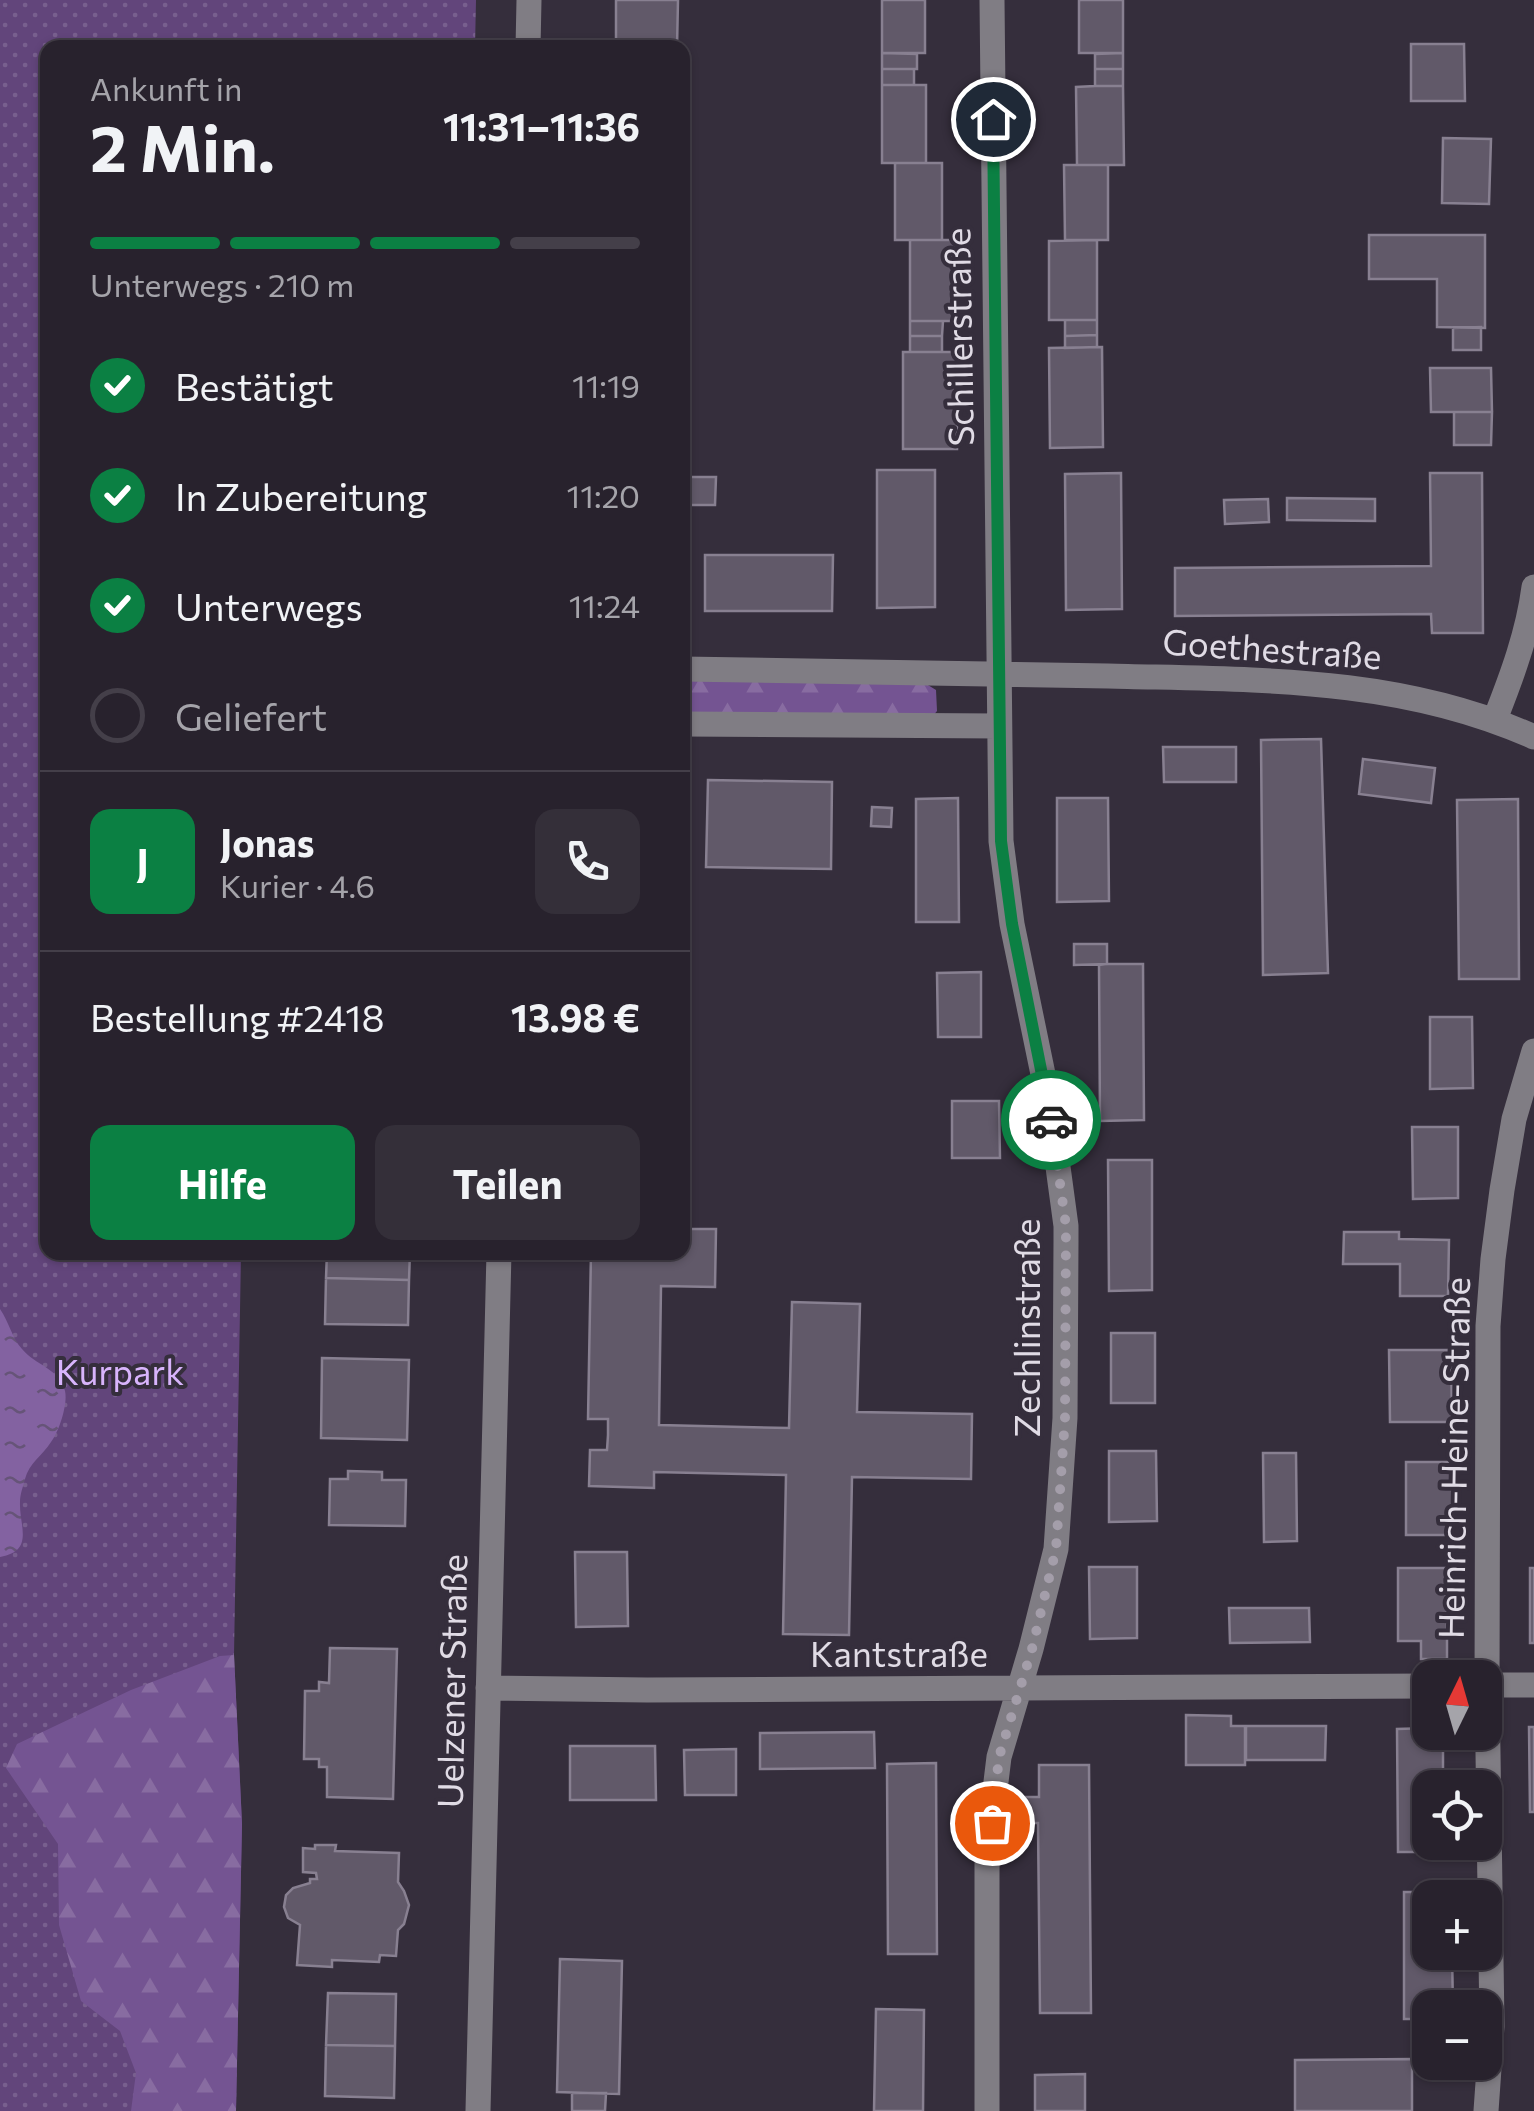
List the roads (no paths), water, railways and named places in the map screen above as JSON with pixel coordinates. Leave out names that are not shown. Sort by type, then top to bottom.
[{"type":"street","points":[[528,40],[529,0]]},
{"type":"street","name":"Schillerstraße","points":[[992,0],[999,674]]},
{"type":"street","points":[[1495,719],[1514,672],[1534,587]]},
{"type":"street","name":"Goethestraße","points":[[690,669],[1253,680],[1334,686],[1397,693],[1452,706],[1534,736]]},
{"type":"street","points":[[690,724],[998,726],[999,674]]},
{"type":"street","name":"Zechlinstraße","points":[[987,2111],[988,1856],[999,1757],[1056,1549],[1065,1418],[1066,1226],[1050,1108],[1012,924],[1001,841],[998,726]]},
{"type":"street","name":"Heinrich-Heine-Straße","points":[[1486,1660],[1488,1326],[1493,1259],[1514,1119],[1534,1051]]},
{"type":"street","name":"Uelzener Straße","points":[[478,2111],[499,1260]]},
{"type":"street","points":[[1502,1685],[1534,1685]]},
{"type":"street","name":"Kantstraße","points":[[488,1688],[1412,1686]]},
{"type":"street","name":"Heinrich-Heine-Straße","points":[[1486,2111],[1492,2026],[1487,1750]]},
{"type":"water","points":[[0,1309],[19,1345],[58,1377],[66,1397],[57,1432],[25,1479],[20,1499],[21,1543],[11,1554],[0,1557]]},
{"type":"park label","name":"Kurpark","points":[[120,1373]]}]
